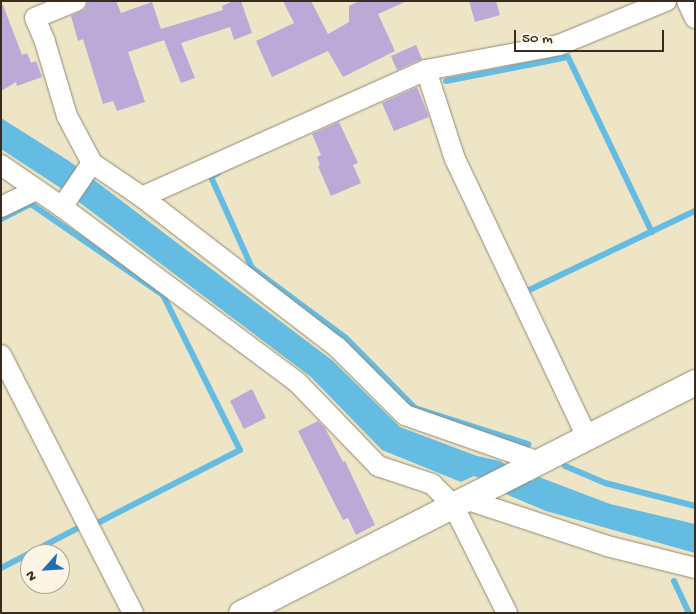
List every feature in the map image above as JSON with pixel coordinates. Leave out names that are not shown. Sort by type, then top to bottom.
[{"type":"street","points":[[76,1],[35,18],[45,42],[67,116],[91,165],[142,197],[337,347],[405,415],[534,464]]},
{"type":"street","points":[[142,197],[426,70],[559,45],[666,1]]},
{"type":"street","points":[[687,1],[695,18]]},
{"type":"street","points":[[426,70],[455,159],[587,437]]},
{"type":"street","points":[[1,165],[36,190],[63,204],[296,382],[378,466],[432,484],[465,499],[608,546],[695,568]]},
{"type":"street","points":[[63,204],[91,165]]},
{"type":"street","points":[[1,207],[36,190]]},
{"type":"street","points":[[1,355],[133,613]]},
{"type":"street","points":[[241,613],[695,382]]},
{"type":"street","points":[[465,499],[507,613]]},
{"type":"water","points":[[1,118],[69,161],[333,361],[400,427],[477,456],[500,461],[532,481],[539,477],[610,504],[695,524],[695,553],[546,511],[508,495],[483,479],[474,476],[461,482],[382,450],[311,377],[59,187],[1,149]]},
{"type":"building","points":[[88,1],[116,1],[121,13],[152,2],[161,29],[223,10],[222,6],[233,1],[241,1],[252,33],[234,40],[230,27],[181,43],[195,78],[181,83],[164,40],[128,52],[145,102],[117,111],[113,101],[103,104],[83,39],[78,41],[71,16],[85,9]]},
{"type":"building","points":[[283,1],[311,1],[328,34],[349,22],[349,6],[359,1],[407,1],[378,14],[395,51],[343,77],[328,51],[272,77],[256,41],[294,23]]},
{"type":"building","points":[[469,1],[496,1],[500,15],[475,22]]},
{"type":"building","points":[[1,5],[3,5],[22,55],[27,53],[31,63],[36,61],[42,77],[17,86],[16,82],[1,91]]},
{"type":"building","points":[[416,45],[422,59],[397,70],[391,56]]},
{"type":"building","points":[[417,87],[429,117],[394,131],[382,103]]},
{"type":"building","points":[[339,122],[358,163],[353,165],[361,183],[331,196],[318,166],[320,165],[317,157],[321,155],[312,134]]},
{"type":"building","points":[[252,389],[266,418],[244,429],[230,401]]},
{"type":"building","points":[[318,421],[325,428],[343,462],[345,461],[375,525],[356,535],[348,518],[343,520],[298,431]]},
{"type":"waterway","points":[[446,81],[568,57],[652,232]]},
{"type":"waterway","points":[[218,173],[211,177],[252,268],[346,338],[415,408],[528,444]]},
{"type":"waterway","points":[[1,219],[31,204],[163,295],[240,450],[99,522]]},
{"type":"waterway","points":[[525,292],[695,211]]},
{"type":"waterway","points":[[565,466],[605,483],[695,506]]},
{"type":"waterway","points":[[1,568],[78,528]]},
{"type":"waterway","points":[[674,581],[689,613]]}]
